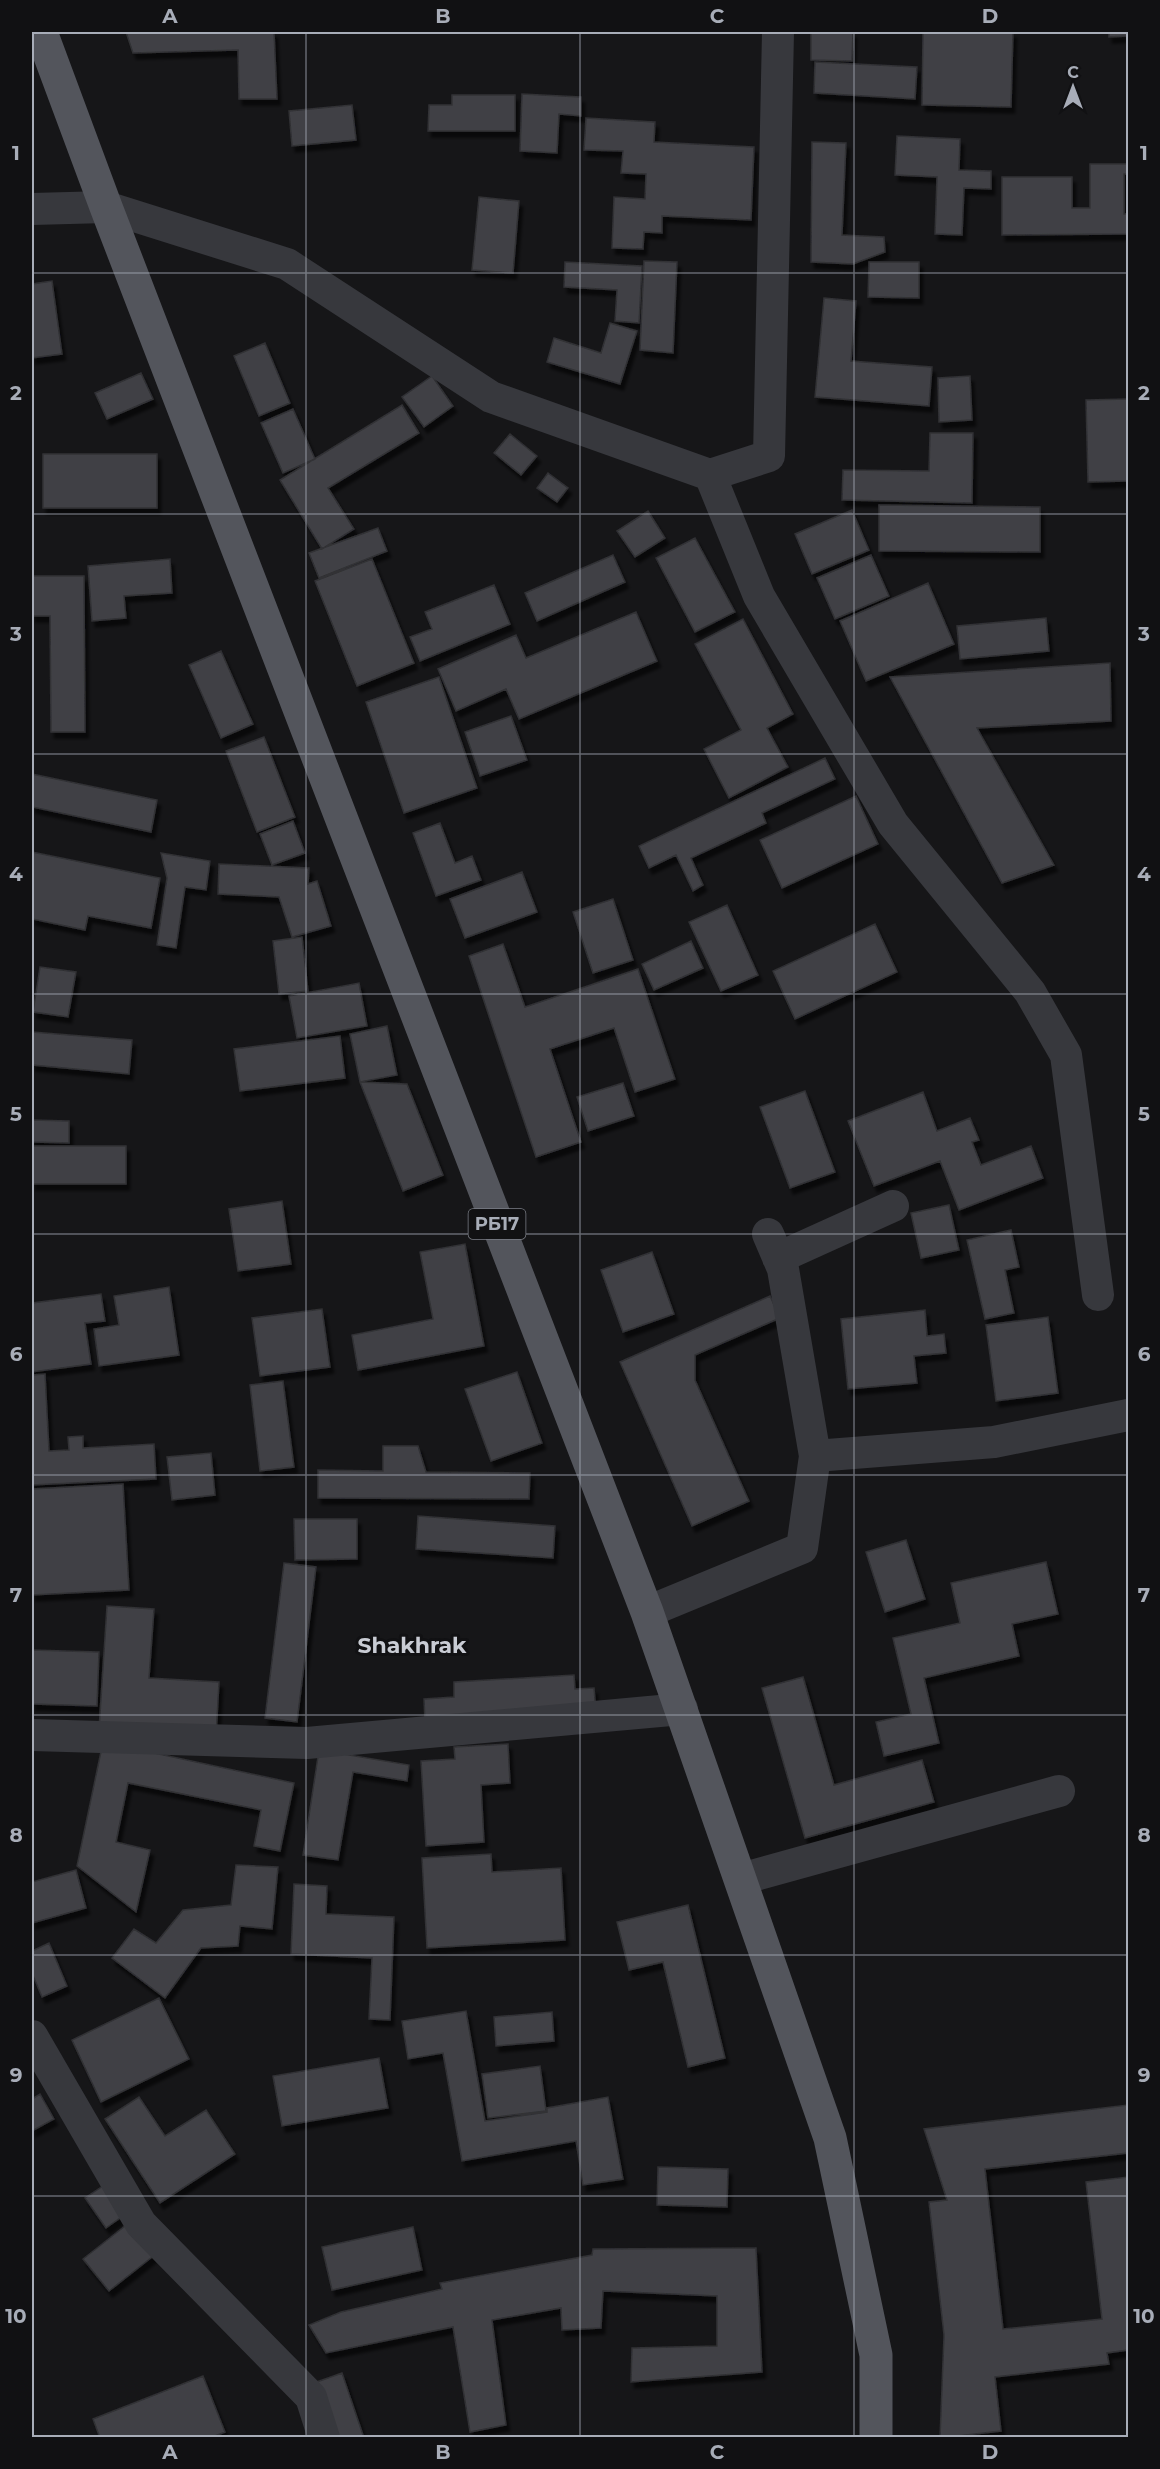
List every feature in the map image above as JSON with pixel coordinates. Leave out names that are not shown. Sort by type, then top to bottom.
[{"type":"main road","name":"РБ17","points":[[41,32],[106,207],[647,1612],[741,1879],[830,2138],[876,2355],[876,2438]]},
{"type":"street","points":[[32,209],[106,207],[287,264],[491,397],[710,475],[769,456],[778,32]]},
{"type":"street","points":[[710,475],[759,596],[893,824],[1030,992],[1066,1055],[1098,1295]]},
{"type":"street","points":[[647,1612],[802,1548],[815,1456],[783,1269],[773,1246],[893,1206]]},
{"type":"street","points":[[815,1456],[994,1442],[1128,1415]]},
{"type":"street","points":[[32,1735],[307,1743],[682,1709]]},
{"type":"street","points":[[741,1879],[1059,1791]]},
{"type":"street","points":[[32,2036],[141,2224],[312,2397],[324,2438]]},
{"type":"building","points":[[126,32],[274,32],[277,99],[239,99],[238,50],[133,53]]},
{"type":"building","points":[[811,32],[853,32],[852,61],[811,60]]},
{"type":"building","points":[[923,32],[1013,32],[1011,107],[922,105]]},
{"type":"building","points":[[1109,32],[1128,32],[1128,36],[1109,37]]},
{"type":"building","points":[[815,62],[917,67],[915,99],[814,93]]},
{"type":"building","points":[[522,94],[581,97],[581,116],[559,114],[557,153],[520,151]]},
{"type":"building","points":[[452,95],[515,95],[515,131],[428,131],[429,105],[452,105]]},
{"type":"building","points":[[352,105],[356,140],[292,146],[289,111]]},
{"type":"building","points":[[586,118],[655,122],[654,142],[754,147],[751,220],[662,216],[662,233],[644,232],[643,249],[612,248],[614,197],[645,199],[646,174],[621,173],[623,151],[584,150]]},
{"type":"building","points":[[897,136],[960,139],[959,170],[991,171],[991,189],[964,188],[962,235],[935,234],[937,177],[895,175]]},
{"type":"building","points":[[812,142],[846,143],[842,235],[884,237],[885,252],[853,264],[811,262]]},
{"type":"building","points":[[1090,164],[1128,164],[1128,174],[1124,174],[1124,214],[1128,214],[1128,234],[1002,235],[1002,177],[1072,177],[1072,208],[1090,208]]},
{"type":"building","points":[[479,197],[519,201],[513,273],[472,270]]},
{"type":"building","points":[[644,261],[677,262],[673,353],[640,350]]},
{"type":"building","points":[[565,262],[642,266],[639,323],[615,321],[617,290],[564,287]]},
{"type":"building","points":[[869,262],[919,262],[919,298],[868,297]]},
{"type":"building","points":[[52,281],[62,354],[32,358],[32,284]]},
{"type":"building","points":[[824,298],[856,301],[851,361],[932,367],[929,406],[815,397]]},
{"type":"building","points":[[610,323],[637,331],[620,384],[547,362],[554,338],[601,353]]},
{"type":"building","points":[[265,343],[290,403],[259,416],[234,356]]},
{"type":"building","points":[[141,373],[153,399],[107,419],[95,393]]},
{"type":"building","points":[[432,376],[453,406],[424,427],[402,397]]},
{"type":"building","points":[[970,376],[972,420],[939,422],[938,378]]},
{"type":"building","points":[[1128,399],[1128,481],[1088,482],[1086,400]]},
{"type":"building","points":[[402,405],[419,433],[328,488],[354,529],[322,549],[280,480]]},
{"type":"building","points":[[293,409],[315,459],[283,473],[261,423]]},
{"type":"building","points":[[930,433],[973,433],[972,503],[842,500],[843,470],[929,471]]},
{"type":"building","points":[[510,434],[537,456],[521,475],[494,453]]},
{"type":"building","points":[[43,454],[157,454],[157,508],[43,508]]},
{"type":"building","points":[[548,473],[568,488],[557,502],[537,488]]},
{"type":"building","points":[[879,505],[1040,507],[1040,552],[879,551]]},
{"type":"building","points":[[852,510],[869,550],[812,574],[795,534]]},
{"type":"building","points":[[648,511],[665,538],[635,557],[617,531]]},
{"type":"building","points":[[378,528],[387,551],[319,578],[309,553]]},
{"type":"building","points":[[695,538],[735,612],[695,632],[656,558]]},
{"type":"building","points":[[613,555],[625,582],[537,621],[525,593]]},
{"type":"building","points":[[871,555],[889,596],[835,619],[817,578]]},
{"type":"building","points":[[170,559],[172,593],[124,596],[126,618],[92,621],[88,566]]},
{"type":"building","points":[[372,559],[414,663],[357,686],[315,581]]},
{"type":"building","points":[[32,576],[84,576],[85,732],[51,732],[50,616],[32,616]]},
{"type":"building","points":[[928,583],[954,644],[866,681],[840,621]]},
{"type":"building","points":[[494,585],[510,624],[420,661],[410,637],[432,629],[425,612]]},
{"type":"building","points":[[636,612],[657,661],[519,719],[506,689],[456,711],[438,669],[516,635],[526,658]]},
{"type":"building","points":[[1046,618],[1049,651],[960,659],[957,626]]},
{"type":"building","points":[[743,619],[793,714],[767,728],[788,767],[729,798],[704,749],[741,730],[695,644]]},
{"type":"building","points":[[221,651],[253,724],[221,738],[189,665]]},
{"type":"building","points":[[1110,663],[1111,721],[977,728],[1054,865],[1002,883],[890,677]]},
{"type":"building","points":[[439,677],[477,788],[404,813],[366,702]]},
{"type":"building","points":[[511,716],[527,760],[480,776],[465,732]]},
{"type":"building","points":[[264,737],[295,817],[257,832],[226,751]]},
{"type":"building","points":[[825,758],[835,779],[762,813],[766,823],[691,858],[703,885],[693,891],[676,855],[649,868],[639,846]]},
{"type":"building","points":[[32,774],[157,800],[151,832],[32,807]]},
{"type":"building","points":[[856,796],[878,844],[782,888],[760,840]]},
{"type":"building","points":[[293,821],[305,853],[272,865],[260,834]]},
{"type":"building","points":[[440,823],[455,863],[472,856],[481,880],[436,896],[413,833]]},
{"type":"building","points":[[32,852],[160,878],[151,928],[88,916],[85,930],[32,919]]},
{"type":"building","points":[[161,853],[210,861],[206,890],[185,887],[176,948],[157,945],[167,878]]},
{"type":"building","points":[[219,864],[309,868],[308,884],[317,881],[331,926],[292,937],[279,897],[218,894]]},
{"type":"building","points":[[522,872],[537,912],[465,938],[450,899]]},
{"type":"building","points":[[613,899],[633,960],[593,973],[573,912]]},
{"type":"building","points":[[727,905],[758,975],[721,991],[689,922]]},
{"type":"building","points":[[875,924],[897,972],[795,1019],[773,971]]},
{"type":"building","points":[[302,937],[308,991],[279,994],[273,941]]},
{"type":"building","points":[[691,941],[703,968],[654,990],[642,964]]},
{"type":"building","points":[[503,944],[525,1007],[638,969],[675,1079],[635,1092],[614,1028],[550,1049],[581,1142],[536,1157],[469,956]]},
{"type":"building","points":[[40,967],[76,972],[68,1017],[33,1012]]},
{"type":"building","points":[[359,983],[367,1026],[297,1038],[289,996]]},
{"type":"building","points":[[387,1026],[397,1075],[360,1082],[350,1034]]},
{"type":"building","points":[[32,1032],[132,1040],[129,1074],[32,1065]]},
{"type":"building","points":[[340,1036],[345,1078],[240,1091],[234,1049]]},
{"type":"building","points":[[360,1082],[407,1084],[443,1175],[403,1191]]},
{"type":"building","points":[[623,1083],[634,1116],[588,1131],[577,1097]]},
{"type":"building","points":[[805,1091],[835,1172],[790,1188],[760,1107]]},
{"type":"building","points":[[923,1092],[937,1131],[970,1118],[979,1140],[972,1142],[981,1165],[1031,1146],[1043,1178],[959,1210],[940,1161],[874,1186],[848,1121]]},
{"type":"building","points":[[32,1120],[69,1121],[69,1143],[32,1142]]},
{"type":"building","points":[[32,1146],[126,1146],[126,1184],[32,1184]]},
{"type":"building","points":[[282,1201],[291,1264],[238,1271],[229,1209]]},
{"type":"building","points":[[949,1205],[959,1250],[921,1258],[911,1213]]},
{"type":"building","points":[[1011,1230],[1019,1267],[1005,1270],[1014,1313],[985,1319],[967,1240]]},
{"type":"building","points":[[465,1244],[484,1346],[358,1370],[352,1335],[433,1319],[420,1252]]},
{"type":"building","points":[[652,1252],[674,1314],[623,1332],[601,1270]]},
{"type":"building","points":[[169,1287],[179,1355],[99,1366],[94,1329],[119,1325],[114,1296]]},
{"type":"building","points":[[101,1294],[105,1321],[85,1323],[91,1364],[32,1372],[32,1303]]},
{"type":"building","points":[[770,1296],[780,1318],[695,1355],[695,1380],[749,1501],[692,1526],[620,1362]]},
{"type":"building","points":[[322,1309],[330,1367],[260,1376],[252,1318]]},
{"type":"building","points":[[925,1310],[927,1336],[944,1334],[946,1353],[914,1356],[917,1383],[848,1389],[841,1319]]},
{"type":"building","points":[[1048,1317],[1058,1393],[996,1401],[986,1325]]},
{"type":"building","points":[[517,1372],[542,1443],[491,1461],[465,1389]]},
{"type":"building","points":[[45,1374],[49,1451],[69,1450],[68,1437],[83,1436],[83,1448],[154,1444],[156,1479],[32,1485],[32,1375]]},
{"type":"building","points":[[283,1381],[294,1467],[260,1471],[250,1385]]},
{"type":"building","points":[[383,1446],[418,1446],[426,1472],[530,1473],[529,1499],[318,1498],[318,1470],[383,1471]]},
{"type":"building","points":[[211,1453],[215,1495],[172,1500],[167,1457]]},
{"type":"building","points":[[123,1484],[129,1590],[32,1595],[32,1489]]},
{"type":"building","points":[[418,1516],[555,1526],[553,1558],[416,1549]]},
{"type":"building","points":[[294,1519],[357,1519],[357,1559],[295,1560]]},
{"type":"building","points":[[906,1540],[925,1599],[885,1612],[866,1552]]},
{"type":"building","points":[[1046,1562],[1058,1614],[1012,1624],[1019,1656],[924,1678],[939,1743],[884,1756],[876,1722],[911,1714],[893,1638],[960,1623],[951,1583]]},
{"type":"building","points":[[284,1563],[316,1567],[297,1722],[265,1718]]},
{"type":"building","points":[[107,1606],[154,1609],[149,1678],[219,1682],[216,1737],[99,1729]]},
{"type":"building","points":[[32,1650],[99,1652],[97,1706],[32,1704]]},
{"type":"building","points":[[574,1675],[575,1689],[594,1688],[596,1712],[425,1723],[424,1699],[454,1697],[454,1682]]},
{"type":"building","points":[[803,1677],[834,1785],[922,1760],[934,1802],[805,1838],[762,1688]]},
{"type":"building","points":[[103,1742],[294,1783],[280,1851],[254,1846],[261,1810],[128,1783],[116,1842],[150,1850],[136,1912],[77,1866]]},
{"type":"building","points":[[508,1744],[510,1783],[481,1785],[484,1842],[426,1846],[421,1761],[455,1759],[454,1747]]},
{"type":"building","points":[[319,1750],[409,1765],[407,1781],[353,1772],[338,1860],[303,1855]]},
{"type":"building","points":[[491,1854],[492,1872],[561,1868],[565,1940],[427,1948],[422,1858]]},
{"type":"building","points":[[236,1865],[278,1867],[272,1929],[240,1926],[238,1946],[201,1948],[165,1998],[112,1958],[134,1929],[156,1943],[183,1910],[231,1905]]},
{"type":"building","points":[[76,1870],[86,1908],[32,1923],[32,1882]]},
{"type":"building","points":[[294,1884],[327,1886],[326,1914],[394,1917],[390,2020],[369,2019],[372,1958],[291,1954]]},
{"type":"building","points":[[688,1905],[725,2058],[688,2067],[663,1962],[629,1970],[617,1922]]},
{"type":"building","points":[[49,1943],[67,1986],[42,1997],[32,1973],[32,1951]]},
{"type":"building","points":[[159,1998],[189,2059],[101,2102],[72,2040]]},
{"type":"building","points":[[466,2011],[485,2121],[547,2112],[547,2108],[608,2097],[623,2179],[583,2185],[576,2141],[462,2161],[443,2053],[408,2059],[402,2021]]},
{"type":"building","points":[[552,2012],[554,2041],[496,2046],[494,2017]]},
{"type":"building","points":[[379,2058],[388,2108],[282,2126],[273,2076]]},
{"type":"building","points":[[540,2066],[546,2111],[488,2118],[482,2074]]},
{"type":"building","points":[[40,2094],[54,2119],[32,2131],[32,2099]]},
{"type":"building","points":[[139,2097],[165,2136],[206,2110],[235,2154],[160,2203],[105,2119]]},
{"type":"building","points":[[1128,2105],[1128,2153],[985,2169],[1003,2329],[1102,2319],[1086,2182],[1128,2177],[1128,2350],[1107,2353],[1109,2364],[995,2377],[1001,2431],[940,2438],[944,2335],[929,2202],[947,2200],[924,2129]]},
{"type":"building","points":[[658,2167],[728,2169],[727,2207],[657,2205]]},
{"type":"building","points":[[106,2184],[127,2213],[106,2228],[85,2198]]},
{"type":"building","points":[[130,2222],[156,2254],[109,2291],[83,2259]]},
{"type":"building","points":[[413,2227],[422,2270],[332,2290],[322,2247]]},
{"type":"building","points":[[756,2248],[762,2372],[631,2382],[632,2348],[717,2346],[717,2296],[603,2291],[601,2328],[562,2330],[561,2308],[492,2320],[506,2425],[470,2432],[453,2327],[326,2353],[309,2325],[341,2312],[442,2289],[440,2283],[592,2255],[593,2249]]},
{"type":"building","points":[[342,2373],[364,2438],[330,2438],[311,2384]]},
{"type":"building","points":[[203,2376],[225,2432],[210,2438],[100,2438],[93,2419]]},
{"type":"district","name":"Shakhrak","points":[[412,1645]]}]
